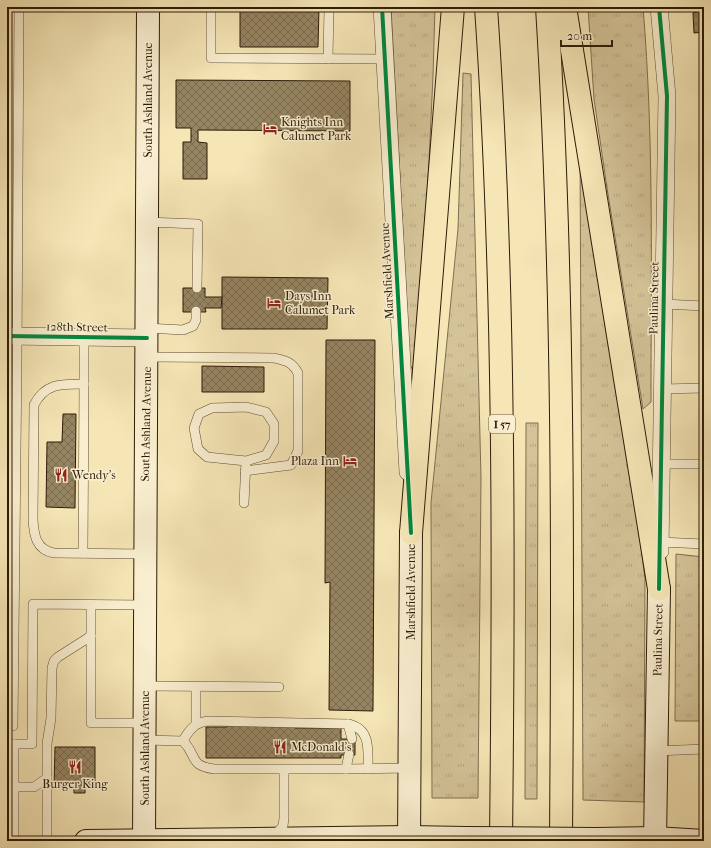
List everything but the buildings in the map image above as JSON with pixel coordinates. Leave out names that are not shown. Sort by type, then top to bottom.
[{"type":"highway","points":[[411,533],[453,7]]},
{"type":"highway","name":"I 57","points":[[486,7],[495,175],[501,411],[503,637],[501,841]]},
{"type":"highway","points":[[548,7],[556,184],[561,372],[561,841]]},
{"type":"highway","points":[[565,7],[660,589]]},
{"type":"main road","name":"South Ashland Avenue","points":[[144,841],[148,7]]},
{"type":"main road","name":"Marshfield Avenue","points":[[409,839],[411,533]]},
{"type":"main road","name":"Paulina Street","points":[[655,840],[660,589]]},
{"type":"main road","points":[[86,841],[466,838],[704,841]]},
{"type":"street","name":"Marshfield Avenue","points":[[382,7],[411,533]]},
{"type":"street","name":"Paulina Street","points":[[659,7],[667,96],[660,589]]},
{"type":"street","name":"128th Street","points":[[12,336],[84,337],[147,341]]},
{"type":"lane","points":[[7,726],[13,726],[12,336],[19,7]]},
{"type":"lane","points":[[211,7],[211,58],[385,59]]},
{"type":"lane","points":[[328,59],[329,7]]},
{"type":"lane","points":[[147,222],[198,224],[197,288]]},
{"type":"lane","points":[[663,304],[704,306]]},
{"type":"lane","points":[[147,341],[193,326],[196,320],[196,311]]},
{"type":"lane","points":[[83,553],[84,337]]},
{"type":"lane","points":[[147,341],[274,358],[284,360],[293,365],[298,373],[298,451],[291,465],[245,471]]},
{"type":"lane","points":[[84,384],[65,384],[44,391],[38,396],[34,405],[33,520],[35,537],[42,548],[47,552],[146,554]]},
{"type":"lane","points":[[662,389],[704,388]]},
{"type":"lane","points":[[246,407],[266,412],[274,424],[274,441],[266,455],[246,461],[207,457],[198,449],[194,428],[199,414],[212,408],[246,407]]},
{"type":"lane","points":[[244,503],[246,461]]},
{"type":"lane","points":[[661,464],[704,464]]},
{"type":"lane","points":[[660,542],[704,544]]},
{"type":"lane","points":[[14,841],[14,787],[10,744],[32,744],[33,604],[145,605]]},
{"type":"lane","points":[[91,605],[91,723],[145,732],[183,741],[193,753],[194,761],[206,768],[284,770],[410,768]]},
{"type":"lane","points":[[47,841],[47,744],[51,718],[52,664],[58,657],[91,636]]},
{"type":"lane","points":[[145,686],[279,687]]},
{"type":"lane","points":[[196,687],[196,724]]},
{"type":"lane","points":[[183,741],[190,729],[196,724],[209,720],[348,724],[356,726],[365,735],[368,747],[368,769]]},
{"type":"lane","points":[[348,724],[352,740]]},
{"type":"lane","points":[[656,751],[704,749]]},
{"type":"lane","points":[[346,769],[349,754]]},
{"type":"lane","points":[[257,840],[277,833],[283,826],[284,770]]},
{"type":"lane","points":[[14,787],[34,787],[47,778]]},
{"type":"green space","points":[[391,7],[435,7],[419,373],[415,376],[410,364]]},
{"type":"green space","points":[[588,7],[643,7],[647,56],[650,155],[651,402],[643,409],[594,99]]},
{"type":"green space","points":[[463,73],[471,74],[481,478],[478,798],[432,798],[431,503],[458,229]]},
{"type":"green space","points":[[580,147],[629,451],[645,579],[644,802],[583,800]]},
{"type":"green space","points":[[526,423],[538,423],[537,799],[525,799]]},
{"type":"green space","points":[[676,554],[704,557],[704,721],[675,721]]},
{"type":"cycle path","points":[[382,7],[411,533]]},
{"type":"cycle path","points":[[659,7],[667,96],[659,589]]},
{"type":"cycle path","points":[[7,336],[147,338]]},
{"type":"place","name":"Knights Inn Calumet Park","points":[[270,129]]},
{"type":"place","name":"Days Inn Calumet Park","points":[[274,303]]},
{"type":"place","name":"Plaza Inn","points":[[350,461]]},
{"type":"place","name":"Wendy's","points":[[61,475]]},
{"type":"place","name":"McDonald's","points":[[280,747]]},
{"type":"place","name":"Burger King","points":[[75,767]]}]
